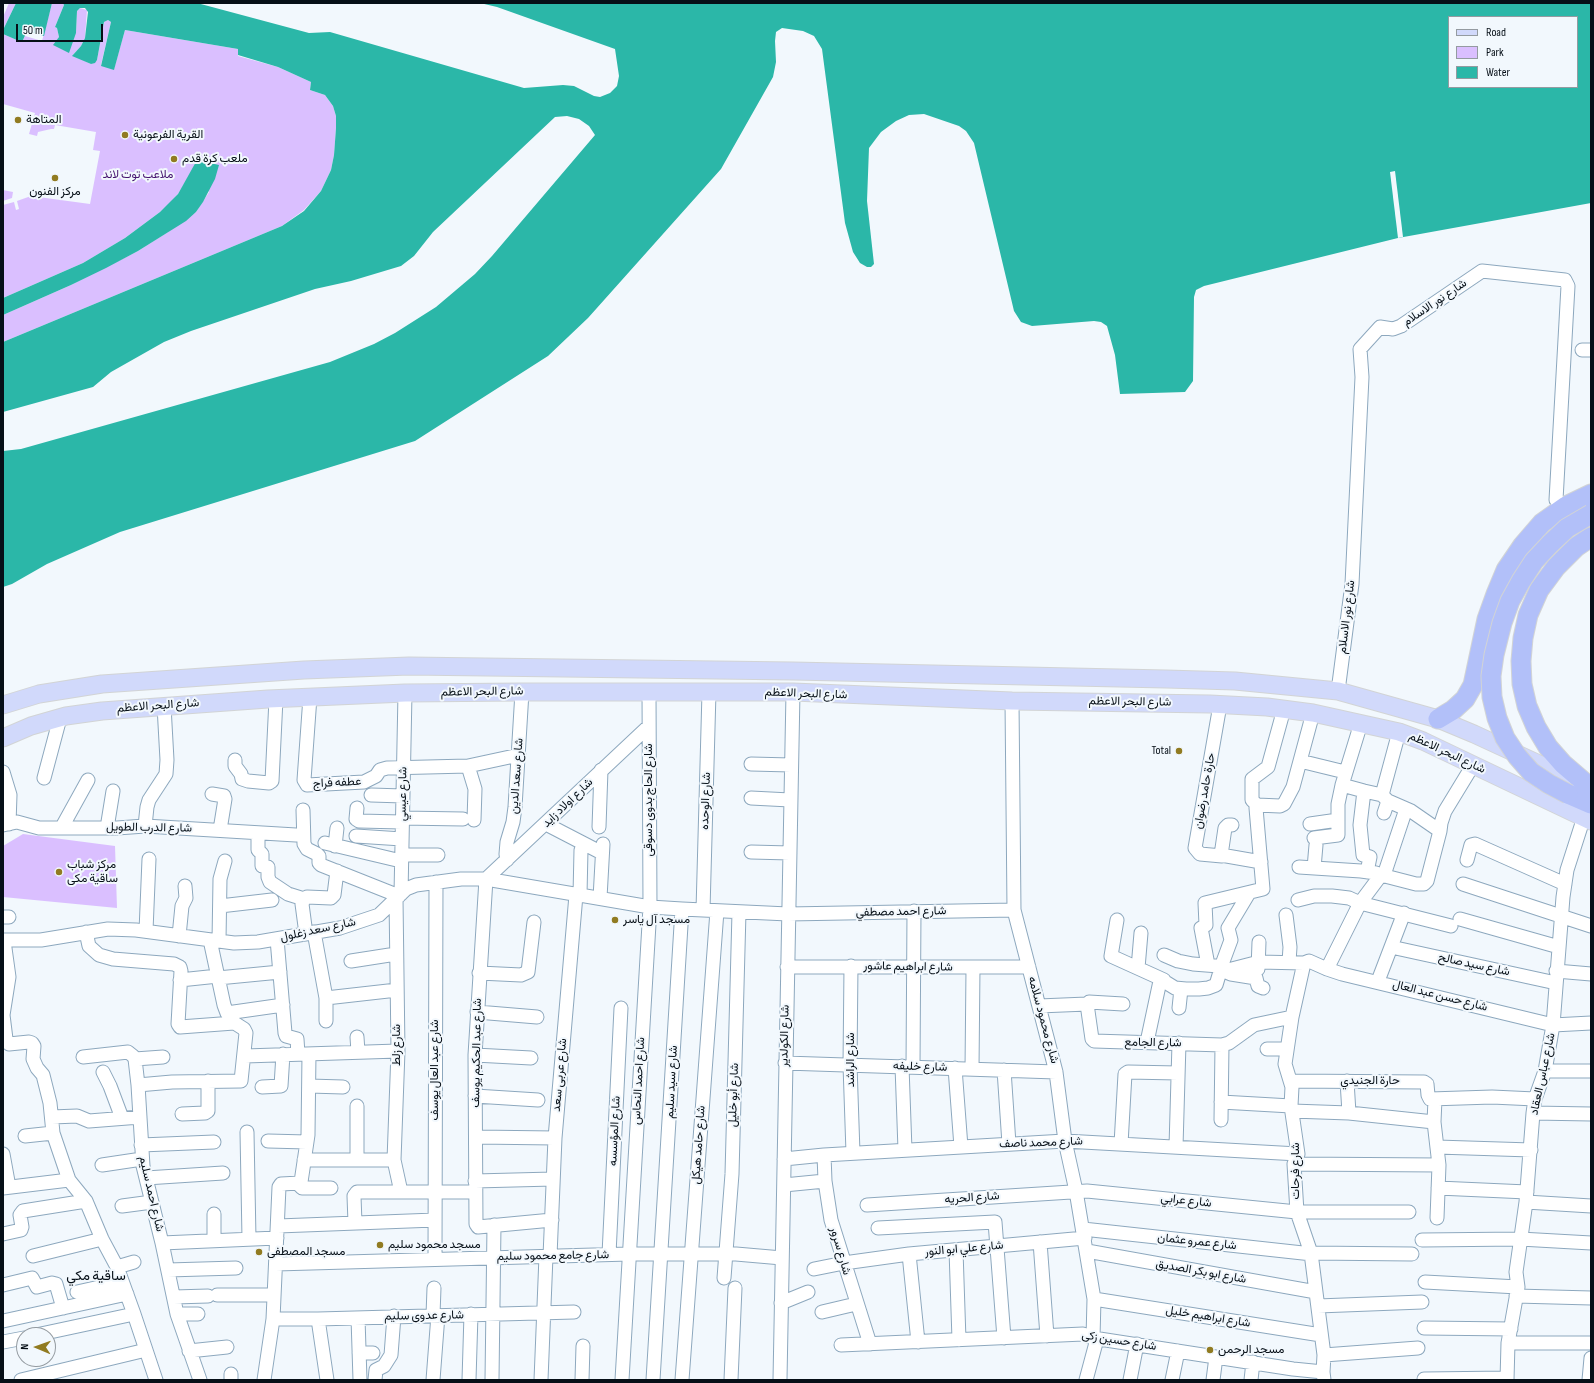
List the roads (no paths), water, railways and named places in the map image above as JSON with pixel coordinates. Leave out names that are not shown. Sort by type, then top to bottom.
[{"type":"highway","points":[[1438,719],[1453,710],[1465,699],[1473,685],[1487,619],[1506,570],[1542,523],[1566,506],[1591,494]]},
{"type":"highway","points":[[1589,814],[1568,794],[1531,772],[1517,756],[1505,738],[1497,718],[1492,698],[1491,676],[1494,655],[1502,623],[1510,601],[1521,581],[1534,561],[1550,544],[1567,528],[1591,514]]},
{"type":"highway","points":[[1591,537],[1576,547],[1556,567],[1539,590],[1528,616],[1522,638],[1521,661],[1522,684],[1536,727],[1548,747],[1563,764],[1591,788]]},
{"type":"main road","name":"شارع البحر الاعظم","points":[[3,705],[47,693],[102,684],[304,670],[409,666],[772,670],[1166,678],[1235,681],[1338,691],[1438,719],[1591,788]]},
{"type":"main road","name":"شارع البحر الاعظم","points":[[6,733],[60,718],[102,711],[276,698],[405,693],[793,692],[1012,701],[1220,704],[1313,713],[1399,732],[1423,741],[1472,765],[1589,814]]},
{"type":"street","name":"شارع نور الاسلام","points":[[1338,691],[1352,584],[1362,377],[1360,349],[1380,327],[1392,329],[1401,326],[1482,271],[1565,280],[1568,286],[1556,500]]},
{"type":"street","name":"شارع سعد الدين","points":[[508,860],[506,854],[507,842],[513,822],[515,807],[522,692]]},
{"type":"street","name":"شارع الحاج بدوى دسوقى","points":[[649,692],[650,907]]},
{"type":"street","name":"شارع الوحده","points":[[703,910],[709,692]]},
{"type":"street","name":"شارع الكولدير","points":[[780,1380],[793,692]]},
{"type":"street","name":"شارع عيسي","points":[[399,896],[402,858],[405,693]]},
{"type":"street","name":"عطفه فراج","points":[[310,697],[305,783],[364,782],[376,776],[380,770],[403,767]]},
{"type":"street","points":[[235,760],[235,766],[241,774],[242,779],[248,782],[272,781],[276,698]]},
{"type":"street","name":"شارع محمود سلامه","points":[[1012,701],[1014,910],[1056,1072],[1065,1141],[1087,1251],[1094,1299],[1095,1338],[1086,1380]]},
{"type":"street","name":"حارة حامد رضوان","points":[[1220,704],[1195,848],[1200,854],[1261,862]]},
{"type":"street","points":[[145,826],[149,800],[166,774],[167,760],[164,706]]},
{"type":"street","points":[[1284,709],[1268,767],[1252,779],[1252,800],[1257,805],[1280,806],[1284,804],[1293,787],[1313,713]]},
{"type":"street","points":[[44,778],[60,718]]},
{"type":"street","points":[[1314,868],[1315,842],[1338,835],[1338,804],[1345,772],[1361,723]]},
{"type":"street","name":"شارع اولاد زايد","points":[[486,879],[508,860],[649,726]]},
{"type":"street","points":[[1385,803],[1399,732]]},
{"type":"street","points":[[403,767],[468,766],[519,755]]},
{"type":"street","points":[[1300,761],[1345,772]]},
{"type":"street","points":[[751,764],[791,765]]},
{"type":"street","points":[[1299,867],[1367,872],[1416,884],[1424,884],[1428,881],[1445,810],[1472,765]]},
{"type":"street","points":[[356,808],[356,819],[359,821],[468,820],[475,789],[468,766]]},
{"type":"street","points":[[599,826],[601,770]]},
{"type":"street","points":[[3,772],[10,795],[6,825]]},
{"type":"street","points":[[62,827],[88,780]]},
{"type":"street","points":[[1342,785],[1364,791],[1385,803],[1406,809],[1440,831]]},
{"type":"street","points":[[107,828],[113,791]]},
{"type":"street","points":[[1364,791],[1360,825],[1363,855],[1370,857],[1367,872]]},
{"type":"street","points":[[212,794],[224,796],[225,799],[220,830]]},
{"type":"street","points":[[371,795],[403,796]]},
{"type":"street","points":[[751,798],[790,800]]},
{"type":"street","points":[[1207,962],[1201,928],[1206,924],[1205,904],[1263,889],[1261,862],[1263,830],[1256,808],[1257,805]]},
{"type":"street","points":[[1223,969],[1259,962],[1304,963],[1309,961],[1327,969],[1360,903],[1383,875],[1406,809]]},
{"type":"street","points":[[303,810],[305,848],[319,856],[319,863],[321,865],[399,896]]},
{"type":"street","name":"شارع عباس العقاد","points":[[1507,1379],[1508,1343],[1517,1291],[1516,1272],[1526,1197],[1533,1113],[1536,1098],[1545,1071],[1553,1025],[1565,884],[1574,844],[1589,814]]},
{"type":"street","points":[[1310,824],[1338,820]]},
{"type":"street","name":"شارع الدرب الطويل","points":[[6,825],[17,822],[39,828],[107,828],[145,826],[296,835]]},
{"type":"street","points":[[546,824],[602,848],[600,898]]},
{"type":"street","points":[[1222,856],[1221,854],[1225,828],[1228,825],[1232,825]]},
{"type":"street","points":[[337,828],[330,844],[402,858],[438,855]]},
{"type":"street","points":[[258,832],[258,850],[262,854],[270,882],[288,894],[304,899],[307,897],[331,898],[334,895],[337,871]]},
{"type":"street","points":[[356,836],[402,839]]},
{"type":"street","points":[[1467,860],[1471,845],[1475,844],[1565,884]]},
{"type":"street","name":"شارع عربى سعد","points":[[541,1380],[544,1313],[552,1220],[555,1138],[581,850]]},
{"type":"street","points":[[750,852],[790,854]]},
{"type":"street","points":[[146,931],[149,859]]},
{"type":"street","points":[[138,1085],[208,1081],[241,1081],[246,1033],[244,1029],[230,1018],[218,977],[215,941],[220,906],[220,873],[225,861]]},
{"type":"street","name":"شارع سعد زغلول","points":[[3,941],[41,940],[108,929],[146,931],[234,943],[258,942],[340,928],[378,915],[406,890],[416,885],[436,882],[486,879],[650,907],[788,914]]},
{"type":"street","name":"شارع عبد الحكيم يوسف","points":[[486,879],[475,1055],[475,1186],[476,1226],[494,1225]]},
{"type":"street","name":"شارع عبد العال يوسف","points":[[435,1259],[436,882]]},
{"type":"street","points":[[1463,884],[1561,919],[1591,927]]},
{"type":"street","points":[[178,936],[182,906],[185,903],[186,898],[185,886]]},
{"type":"street","points":[[1116,920],[1111,956],[1164,980],[1169,985],[1182,989],[1199,989],[1215,985],[1223,969],[1230,940],[1228,928],[1249,893]]},
{"type":"street","name":"شارع زلط","points":[[399,896],[396,954],[398,1051],[394,1160],[401,1192]]},
{"type":"street","points":[[1298,900],[1314,896],[1349,898],[1360,903],[1455,922],[1559,948]]},
{"type":"street","points":[[304,899],[302,904],[326,998],[326,1021]]},
{"type":"street","points":[[220,906],[272,900]]},
{"type":"street","name":"شارع احمد النحاس","points":[[622,1380],[650,907]]},
{"type":"street","name":"شارع سيد سليم","points":[[653,1380],[662,1254],[682,909]]},
{"type":"street","name":"شارع احمد مصطفي","points":[[788,914],[1014,910]]},
{"type":"street","name":"شارع حامد هيكل","points":[[682,1380],[717,911]]},
{"type":"street","points":[[905,1150],[914,911]]},
{"type":"street","name":"شارع أبو خليل","points":[[724,1278],[732,1174],[739,912]]},
{"type":"street","points":[[1378,981],[1404,913]]},
{"type":"street","points":[[1286,915],[1290,947],[1289,962]]},
{"type":"street","points":[[479,973],[521,975],[528,972],[534,922]]},
{"type":"street","points":[[86,932],[89,946],[99,955],[113,959],[174,964],[180,968],[178,1024],[181,1027],[230,1018],[283,1005]]},
{"type":"street","points":[[1138,968],[1141,933]]},
{"type":"street","points":[[264,1380],[273,1319],[280,1185],[301,1182],[307,1142],[309,1086],[304,1054],[297,1039],[286,1036],[285,1033],[278,939]]},
{"type":"street","points":[[3,941],[6,977],[3,1015],[6,1044],[32,1043],[34,1046],[34,1064],[43,1075],[54,1133],[69,1180],[86,1201],[116,1267],[134,1314],[156,1380]]},
{"type":"street","points":[[1180,954],[1207,962],[1260,983],[1259,942]]},
{"type":"street","name":"شارع سيد صالح","points":[[1391,947],[1556,977],[1591,974]]},
{"type":"street","points":[[351,961],[396,954]]},
{"type":"street","points":[[1164,955],[1178,961],[1193,964],[1207,962]]},
{"type":"street","name":"شارع فرحات","points":[[1304,963],[1292,1017],[1285,1064],[1291,1081],[1296,1159],[1297,1212],[1311,1254],[1324,1355],[1324,1376]]},
{"type":"street","name":"شارع الراشد","points":[[851,966],[850,1065],[853,1153]]},
{"type":"street","name":"شارع ابراهيم عاشور","points":[[787,967],[1029,967]]},
{"type":"street","points":[[972,1069],[974,968]]},
{"type":"street","name":"شارع حسن عبد العال","points":[[1327,969],[1553,1025],[1591,1023]]},
{"type":"street","points":[[180,980],[280,972]]},
{"type":"street","points":[[1147,1042],[1160,981],[1164,980]]},
{"type":"street","points":[[1180,1008],[1182,989]]},
{"type":"street","points":[[326,998],[397,990]]},
{"type":"street","points":[[1039,1006],[1087,1004],[1089,1002],[1123,1004]]},
{"type":"street","name":"شارع الجامع","points":[[1087,1004],[1093,1041],[1222,1044],[1229,1043],[1254,1025],[1292,1017]]},
{"type":"street","name":"شارع المؤسسه","points":[[609,1254],[621,1008]]},
{"type":"street","points":[[477,1012],[537,1017]]},
{"type":"street","points":[[357,1038],[358,1052]]},
{"type":"street","points":[[1176,1147],[1179,1043]]},
{"type":"street","points":[[1221,1120],[1222,1044]]},
{"type":"street","points":[[1267,1049],[1286,1050]]},
{"type":"street","points":[[244,1056],[398,1051]]},
{"type":"street","points":[[83,1057],[128,1052],[135,1059],[163,1057]]},
{"type":"street","points":[[262,1087],[281,1086],[283,1054]]},
{"type":"street","points":[[475,1055],[531,1058]]},
{"type":"street","name":"شارع احمد سليم","points":[[135,1059],[142,1159],[162,1242],[177,1314],[200,1380]]},
{"type":"street","name":"شارع خليفه","points":[[785,1063],[1056,1072]]},
{"type":"street","points":[[955,1068],[960,1147]]},
{"type":"street","points":[[1004,1070],[1009,1144]]},
{"type":"street","points":[[1545,1071],[1591,1071]]},
{"type":"street","points":[[103,1072],[122,1118]]},
{"type":"street","points":[[1121,1144],[1125,1074],[1128,1072],[1178,1073]]},
{"type":"street","name":"حارة الجنيدي","points":[[1291,1081],[1347,1081],[1378,1078],[1424,1082],[1427,1084],[1428,1098],[1435,1099]]},
{"type":"street","points":[[182,1114],[205,1113],[208,1111],[208,1081]]},
{"type":"street","points":[[1347,1081],[1349,1113]]},
{"type":"street","points":[[309,1086],[343,1087]]},
{"type":"street","points":[[475,1096],[538,1100]]},
{"type":"street","points":[[1437,1218],[1439,1165],[1434,1122],[1435,1099],[1492,1096],[1536,1098]]},
{"type":"street","points":[[1221,1102],[1434,1122]]},
{"type":"street","points":[[357,1106],[357,1160]]},
{"type":"street","points":[[1533,1113],[1591,1114]]},
{"type":"street","points":[[52,1117],[77,1116],[89,1121],[140,1117]]},
{"type":"street","points":[[247,1132],[248,1239]]},
{"type":"street","points":[[26,1136],[54,1133]]},
{"type":"street","points":[[476,1137],[555,1138]]},
{"type":"street","points":[[268,1141],[307,1142]]},
{"type":"street","name":"شارع محمد ناصف","points":[[784,1159],[853,1153],[1065,1141],[1176,1147],[1296,1159],[1439,1165]]},
{"type":"street","points":[[141,1145],[214,1142]]},
{"type":"street","points":[[1437,1147],[1531,1150]]},
{"type":"street","points":[[3,1154],[6,1188],[69,1180]]},
{"type":"street","name":"شارع سرور","points":[[824,1155],[825,1181],[831,1220],[856,1304],[870,1344]]},
{"type":"street","points":[[102,1165],[142,1159]]},
{"type":"street","points":[[304,1160],[394,1160]]},
{"type":"street","points":[[146,1178],[223,1173]]},
{"type":"street","points":[[355,1223],[354,1196],[357,1192],[435,1192],[475,1186],[553,1179]]},
{"type":"street","points":[[784,1185],[825,1181]]},
{"type":"street","points":[[297,1183],[302,1188],[331,1188]]},
{"type":"street","points":[[1438,1188],[1526,1197],[1591,1206]]},
{"type":"street","name":"شارع الحريه","points":[[867,1205],[1076,1191]]},
{"type":"street","name":"شارع عرابي","points":[[1076,1191],[1297,1212],[1409,1212]]},
{"type":"street","points":[[3,1234],[21,1230],[20,1215],[23,1211],[86,1201]]},
{"type":"street","points":[[122,1206],[152,1202]]},
{"type":"street","points":[[214,1214],[214,1240]]},
{"type":"street","points":[[162,1242],[248,1239],[277,1232],[355,1223],[435,1220]]},
{"type":"street","points":[[492,1380],[494,1225],[552,1220]]},
{"type":"street","points":[[878,1228],[994,1221],[996,1223],[998,1246],[1004,1338]]},
{"type":"street","name":"شارع علي ابو النور","points":[[814,1269],[844,1263],[909,1254],[1040,1242],[1084,1234]]},
{"type":"street","name":"شارع عمرو عثمان","points":[[1084,1234],[1311,1254],[1412,1254]]},
{"type":"street","points":[[33,1256],[102,1239]]},
{"type":"street","points":[[1422,1240],[1520,1239],[1591,1243]]},
{"type":"street","points":[[1040,1242],[1047,1336]]},
{"type":"street","points":[[956,1250],[959,1340]]},
{"type":"street","name":"شارع ابو بكر الصديق","points":[[1087,1251],[1316,1292]]},
{"type":"street","name":"شارع جامع محمود سليم","points":[[276,1264],[609,1254],[726,1254],[782,1258]]},
{"type":"street","points":[[909,1254],[918,1342]]},
{"type":"street","points":[[116,1267],[134,1262]]},
{"type":"street","points":[[168,1270],[236,1268]]},
{"type":"street","points":[[3,1285],[32,1278],[37,1286],[52,1283],[56,1284],[63,1308]]},
{"type":"street","points":[[1425,1282],[1591,1298]]},
{"type":"street","points":[[77,1292],[124,1288]]},
{"type":"street","points":[[3,1321],[63,1308],[124,1288]]},
{"type":"street","points":[[433,1380],[436,1315],[434,1288]]},
{"type":"street","points":[[731,1380],[735,1288]]},
{"type":"street","points":[[781,1304],[808,1292]]},
{"type":"street","points":[[174,1297],[213,1295],[274,1295]]},
{"type":"street","name":"شارع ابراهيم خليل","points":[[1094,1299],[1321,1335]]},
{"type":"street","points":[[1318,1306],[1422,1302]]},
{"type":"street","points":[[822,1312],[856,1304]]},
{"type":"street","name":"شارع عدوى سليم","points":[[273,1319],[574,1312]]},
{"type":"street","points":[[56,1331],[134,1314]]},
{"type":"street","points":[[177,1314],[198,1314]]},
{"type":"street","points":[[469,1380],[471,1314]]},
{"type":"street","points":[[375,1380],[376,1370],[384,1366],[391,1355],[394,1316]]},
{"type":"street","points":[[358,1318],[360,1380]]},
{"type":"street","points":[[318,1319],[327,1380]]},
{"type":"street","points":[[1424,1328],[1511,1329]]},
{"type":"street","name":"شارع حسين زكى","points":[[841,1345],[1083,1334],[1095,1338],[1253,1362],[1293,1375],[1324,1376]]},
{"type":"street","points":[[3,1342],[16,1340]]},
{"type":"street","points":[[1508,1343],[1591,1343]]},
{"type":"street","points":[[1130,1380],[1137,1344]]},
{"type":"street","points":[[582,1380],[583,1346]]},
{"type":"street","points":[[189,1351],[227,1347]]},
{"type":"street","points":[[1324,1355],[1418,1348]]},
{"type":"street","points":[[21,1380],[146,1350]]},
{"type":"street","points":[[1172,1380],[1178,1351]]},
{"type":"street","points":[[359,1353],[373,1353]]},
{"type":"street","points":[[1213,1380],[1216,1357]]},
{"type":"street","points":[[1589,1380],[1591,1358]]},
{"type":"street","points":[[1251,1380],[1253,1362]]},
{"type":"street","points":[[1424,1379],[1507,1379]]},
{"type":"water","points":[[16,3],[52,3],[44,36],[27,31],[23,40],[19,41],[3,34],[3,30]]},
{"type":"water","points":[[63,3],[197,3],[309,33],[330,32],[524,88],[563,85],[574,86],[594,96],[600,97],[610,93],[617,86],[619,76],[615,49],[497,7],[480,3],[1591,3],[1591,203],[1398,238],[1204,286],[1196,290],[1194,297],[1193,381],[1185,392],[1120,394],[1115,355],[1107,326],[1101,322],[1094,321],[1032,326],[1021,322],[1014,311],[974,143],[966,131],[959,126],[924,114],[909,115],[896,121],[881,132],[869,148],[867,201],[874,264],[871,267],[867,267],[860,263],[853,252],[845,223],[822,49],[814,36],[803,31],[782,28],[776,32],[776,62],[773,77],[721,169],[588,318],[548,356],[415,441],[120,532],[47,564],[12,584],[3,587],[3,451],[21,449],[330,362],[374,344],[395,333],[436,307],[475,274],[595,135],[589,126],[579,119],[567,116],[555,117],[433,232],[414,256],[401,266],[351,281],[315,289],[191,331],[164,342],[111,372],[93,387],[3,412],[3,342],[282,226],[304,211],[321,191],[331,170],[334,155],[336,116],[333,106],[325,95],[310,90],[311,82],[278,67],[238,55],[238,49],[125,30],[114,70],[101,66],[111,22],[108,20],[104,22],[97,60],[95,63],[91,64],[72,56],[81,46],[85,38],[88,12],[85,8],[80,8],[77,11],[76,33],[69,53],[53,45],[59,37],[57,28],[55,27],[64,5]]},
{"type":"water","points":[[197,160],[219,165],[215,179],[203,202],[196,212],[186,221],[138,251],[106,268],[3,315],[3,298],[83,263],[125,238],[160,212],[178,194]]},
{"type":"place","name":"المتاهة","points":[[18,120]]},
{"type":"place","name":"القرية الفرعونية","points":[[125,135]]},
{"type":"place","name":"ملعب كرة قدم","points":[[174,159]]},
{"type":"place","name":"مركز الفنون","points":[[55,178]]},
{"type":"place","name":"Total","points":[[1179,751]]},
{"type":"place","name":"مركز شباب ساقية مكى","points":[[59,872]]},
{"type":"place","name":"مسجد آل ياسر","points":[[615,920]]},
{"type":"place","name":"مسجد محمود سليم","points":[[380,1245]]},
{"type":"place","name":"مسجد المصطفى","points":[[259,1252]]},
{"type":"place","name":"مسجد الرحمن","points":[[1210,1350]]},
{"type":"district","name":"ساقية مكي","points":[[96,1276]]},
{"type":"park label","name":"ملاعب توت لاند","points":[[138,175]]}]
